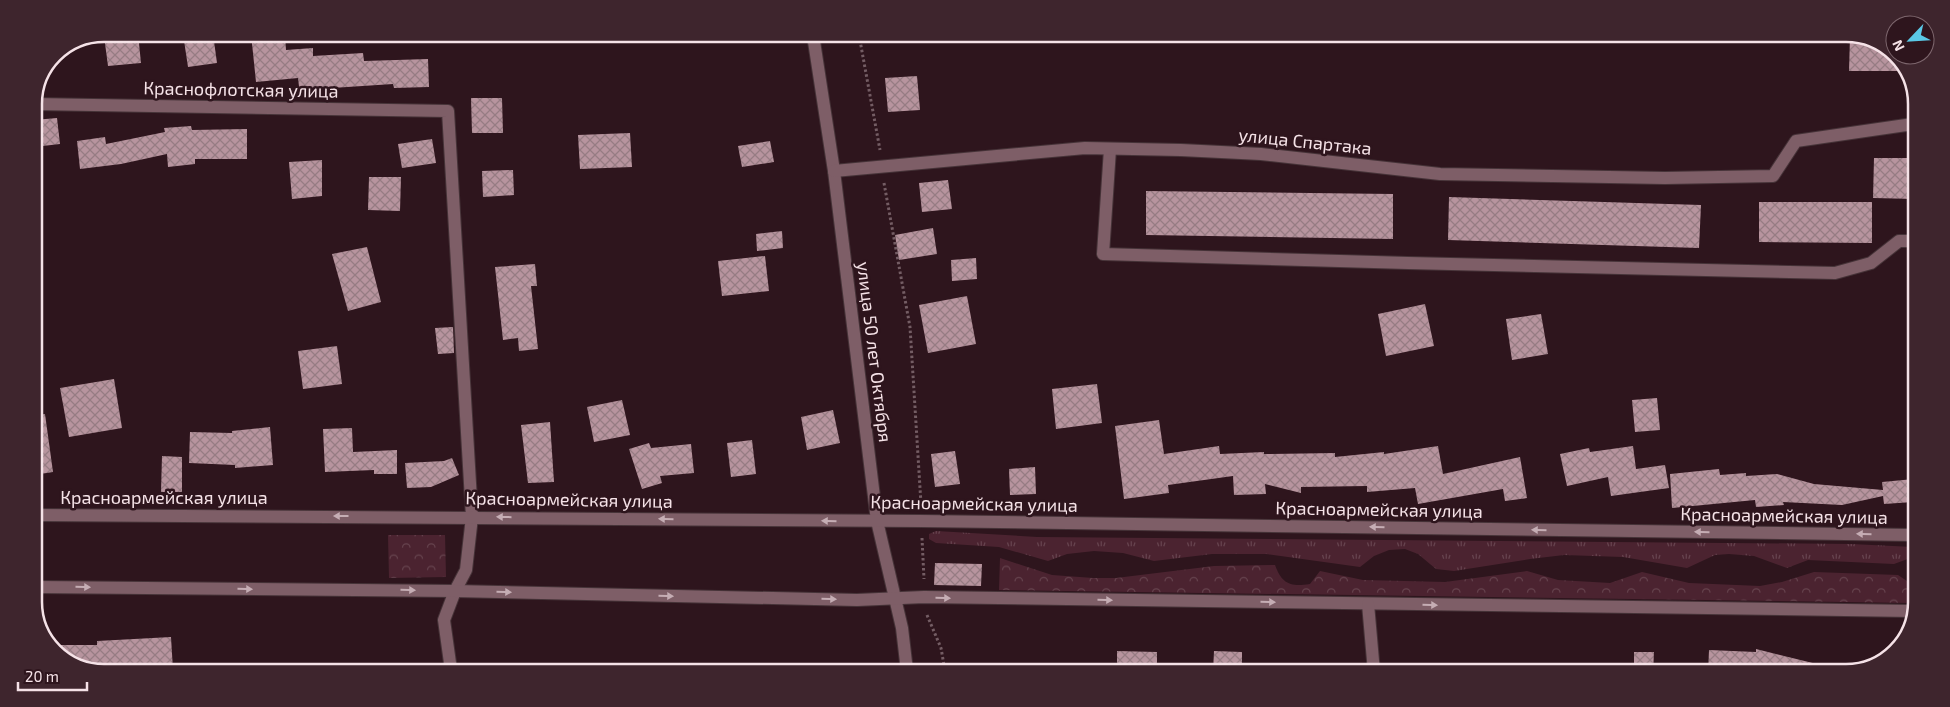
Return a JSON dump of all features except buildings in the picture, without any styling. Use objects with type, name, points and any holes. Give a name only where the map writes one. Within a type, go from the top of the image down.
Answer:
[{"type":"street","name":"улица 50 лет Октября","points":[[814,42],[834,171],[877,521],[902,628],[906,664]]},
{"type":"street","name":"Краснофлотская улица","points":[[42,104],[448,112],[472,517]]},
{"type":"street","name":"улица Спартака","points":[[834,171],[1085,148],[1110,148],[1261,154],[1440,174],[1665,178],[1773,176],[1796,141],[1907,125]]},
{"type":"street","points":[[1110,148],[1103,254],[1835,273],[1871,263],[1899,241],[1907,241]]},
{"type":"street","name":"Красноармейская улица","points":[[43,515],[921,521],[1908,535]]},
{"type":"street","points":[[450,664],[444,620],[455,590],[466,570],[472,517]]},
{"type":"street","points":[[43,586],[455,590],[857,600],[924,598],[1907,611]]},
{"type":"street","points":[[1368,604],[1373,664]]},
{"type":"path","points":[[860,42],[910,327],[924,598],[927,614],[941,648],[944,664]]},
{"type":"green space","points":[[936,531],[1037,537],[1851,544],[1908,547],[1908,559],[1894,564],[1808,560],[1787,568],[1754,556],[1729,554],[1715,555],[1687,568],[1623,557],[1564,555],[1454,571],[1436,569],[1418,554],[1405,549],[1389,550],[1374,556],[1360,567],[1266,554],[1212,554],[1154,561],[1123,553],[1094,551],[1067,554],[1048,561],[999,547],[936,543],[929,539],[929,534]]},
{"type":"green space","points":[[388,535],[445,535],[446,577],[389,578]]},
{"type":"green space","points":[[1000,558],[1052,575],[1093,578],[1116,578],[1214,566],[1275,565],[1284,580],[1297,585],[1310,584],[1320,571],[1363,580],[1445,582],[1527,571],[1558,580],[1610,583],[1642,572],[1689,583],[1760,586],[1782,582],[1814,572],[1898,575],[1908,582],[1908,602],[1908,603],[999,590]]}]
